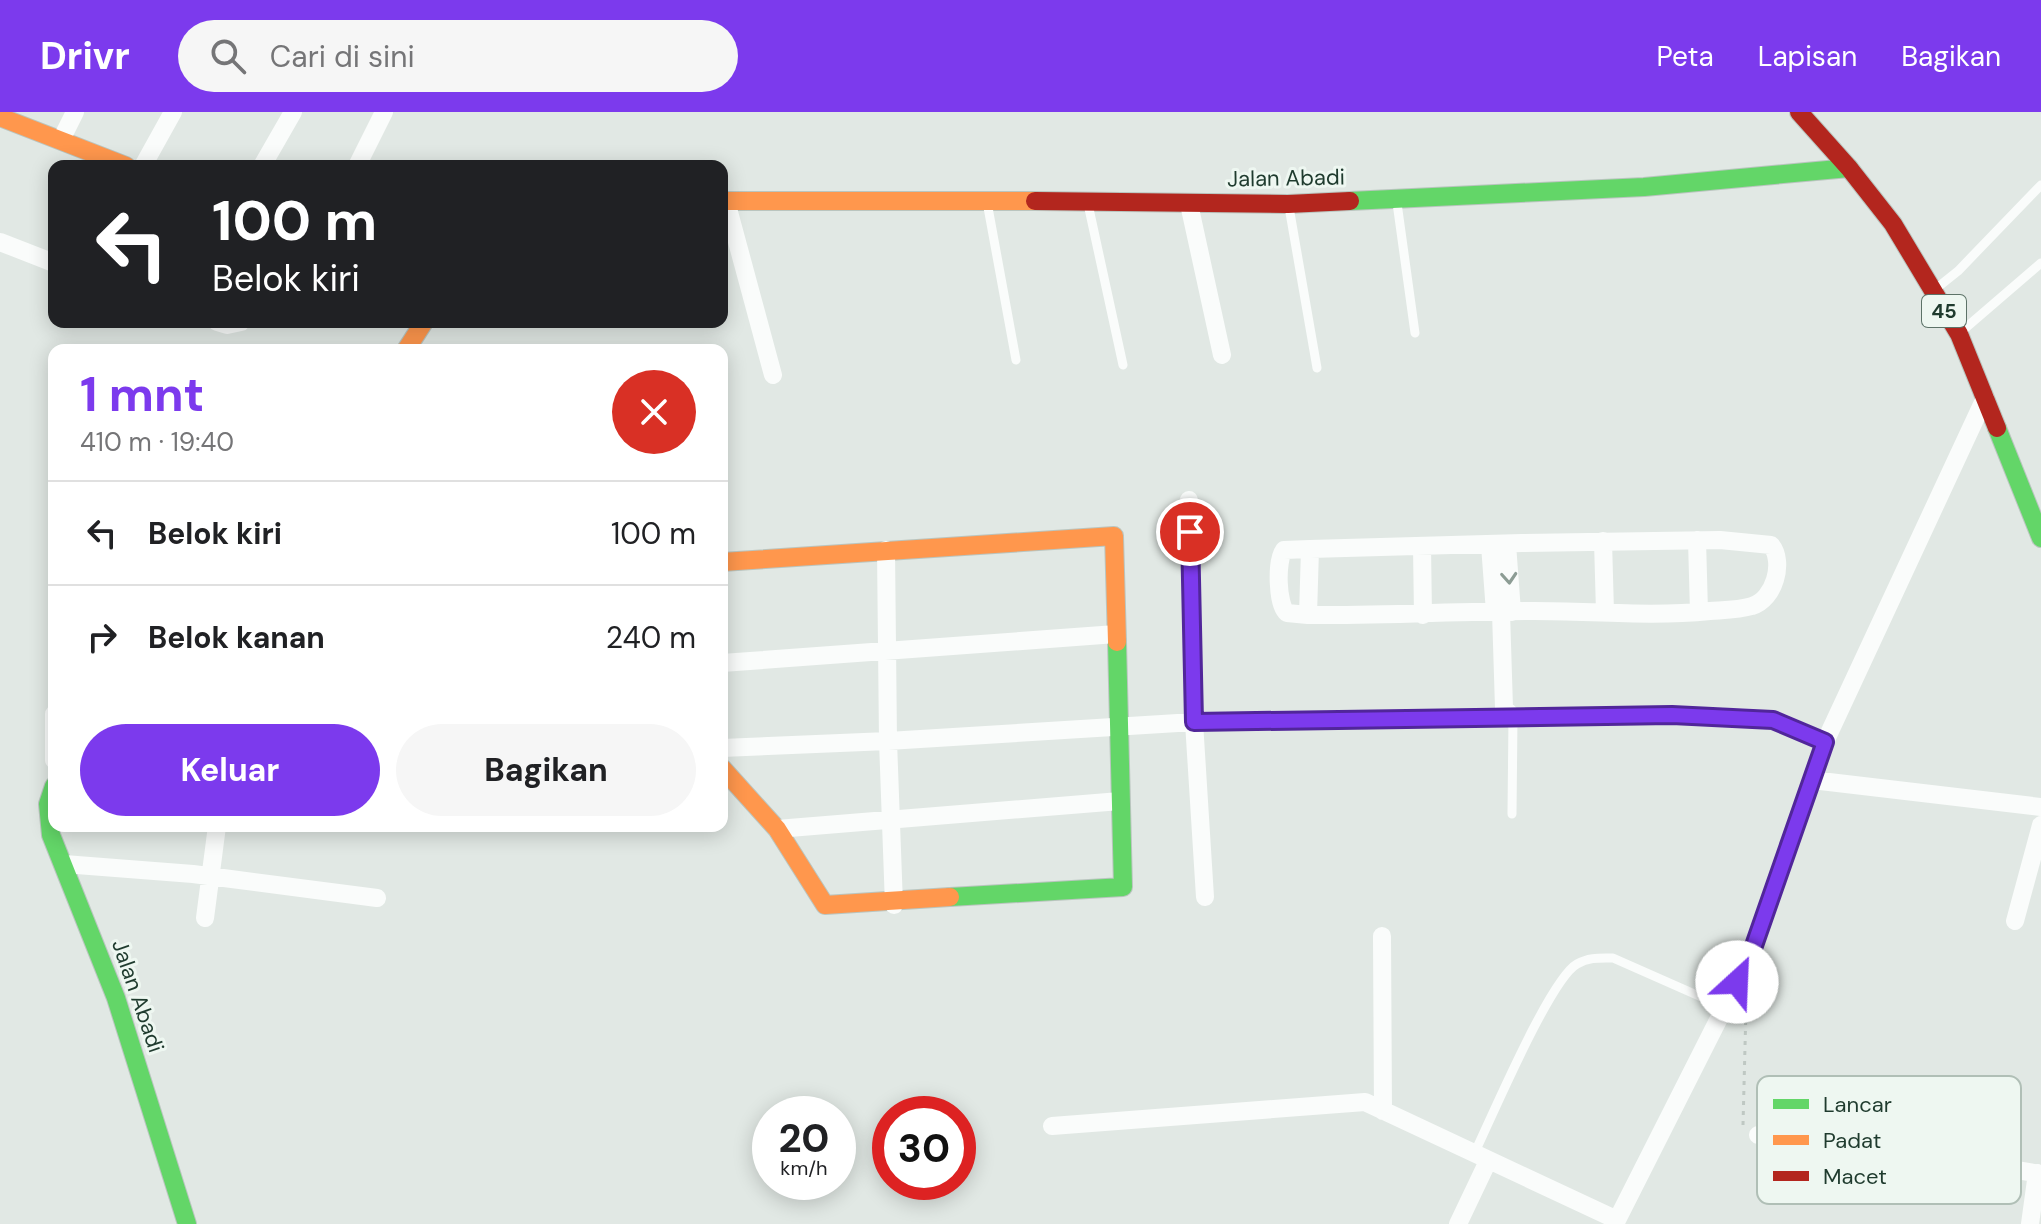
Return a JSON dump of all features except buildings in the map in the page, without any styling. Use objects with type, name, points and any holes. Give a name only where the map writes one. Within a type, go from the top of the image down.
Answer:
[{"type":"street","points":[[61,140],[75,112]]},
{"type":"street","points":[[146,160],[173,112]]},
{"type":"street","points":[[265,160],[293,112]]},
{"type":"street","points":[[360,160],[384,112]]},
{"type":"street","name":"45","points":[[1799,112],[1893,224],[1959,334],[2041,538]]},
{"type":"street","points":[[0,117],[111,160]]},
{"type":"street","name":"Jalan Abadi","points":[[728,201],[1288,204],[1644,187],[1849,168]]},
{"type":"street","points":[[1189,204],[1222,355]]},
{"type":"street","points":[[728,216],[773,375]]},
{"type":"street","points":[[0,242],[48,261]]},
{"type":"street","points":[[1052,1126],[1365,1102],[1616,1222],[1750,957],[1825,742],[1985,398]]},
{"type":"street","points":[[1189,500],[1194,722],[1205,897]]},
{"type":"street","points":[[728,562],[1114,536],[1123,887],[825,905],[777,829],[728,775]]},
{"type":"street","points":[[1697,540],[1699,612]]},
{"type":"street","points":[[1697,540],[1771,545],[1776,550],[1777,560],[1768,595],[1755,606],[1699,612],[1308,615],[1282,610],[1279,558],[1284,550],[1697,540]]},
{"type":"street","points":[[1603,541],[1605,612]]},
{"type":"street","points":[[1498,544],[1504,701],[1506,713],[1513,717]]},
{"type":"street","points":[[1422,547],[1423,615]]},
{"type":"street","points":[[1308,615],[1310,549]]},
{"type":"street","points":[[886,550],[894,903]]},
{"type":"street","points":[[728,663],[1116,634]]},
{"type":"street","points":[[728,748],[1194,722],[1672,715],[1755,718],[1783,723],[1825,742]]},
{"type":"street","points":[[1812,780],[2041,807]]},
{"type":"street","points":[[777,829],[1120,801]]},
{"type":"street","points":[[2015,921],[2041,825]]},
{"type":"street","name":"Jalan Abadi","points":[[50,832],[116,998],[187,1224]]},
{"type":"street","points":[[205,918],[216,832]]},
{"type":"street","points":[[64,864],[211,876],[377,898]]},
{"type":"street","points":[[1382,936],[1383,1111]]},
{"type":"street","points":[[1458,1224],[1481,1158]]},
{"type":"street","points":[[2030,1224],[2039,1173]]},
{"type":"lane","points":[[1932,291],[1958,271],[2041,185]]},
{"type":"lane","points":[[987,200],[1016,360]]},
{"type":"lane","points":[[1397,200],[1415,333]]},
{"type":"lane","points":[[1088,203],[1123,365]]},
{"type":"lane","points":[[1288,204],[1317,368]]},
{"type":"lane","points":[[1959,334],[2041,263]]},
{"type":"lane","points":[[1512,814],[1513,717]]},
{"type":"lane","points":[[1481,1158],[1554,989],[1575,965],[1593,957],[1613,958],[1724,1007]]},
{"type":"path","points":[[1746,998],[1742,1117],[1743,1128],[1757,1135]]},
{"type":"traffic: fast","points":[[1350,201],[1644,187],[1849,168]]},
{"type":"traffic: fast","points":[[1997,428],[2041,538]]},
{"type":"traffic: fast","points":[[950,897],[1123,887],[1117,642]]},
{"type":"traffic: fast","points":[[51,832],[116,998],[187,1224]]},
{"type":"traffic: slow","points":[[0,117],[111,160]]},
{"type":"traffic: slow","points":[[728,201],[1035,201]]},
{"type":"traffic: slow","points":[[410,344],[420,328]]},
{"type":"traffic: slow","points":[[728,562],[1114,536],[1117,642]]},
{"type":"traffic: slow","points":[[728,775],[777,829],[825,905],[950,897]]},
{"type":"traffic: jam","points":[[1799,112],[1893,224],[1959,334],[1997,428]]},
{"type":"traffic: jam","points":[[1035,201],[1288,204],[1350,201]]},
{"type":"route","points":[[1190,532],[1194,722],[1672,715],[1773,720],[1825,742],[1750,957],[1737,982]]}]
